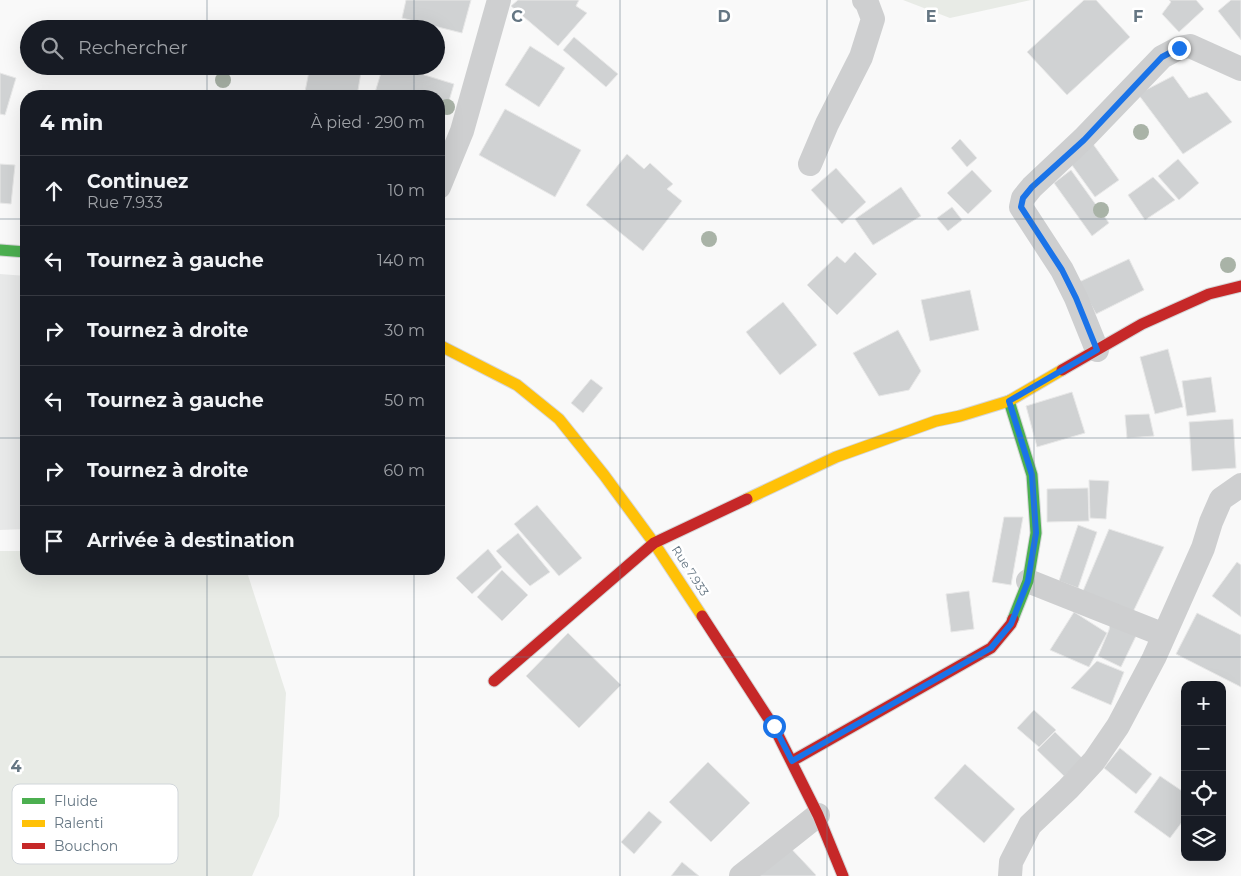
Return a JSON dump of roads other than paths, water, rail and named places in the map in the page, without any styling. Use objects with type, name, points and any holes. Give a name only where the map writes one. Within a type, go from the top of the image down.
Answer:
[{"type":"street","points":[[445,172],[462,131],[499,0]]},
{"type":"street","points":[[810,164],[827,124],[861,57],[873,19],[864,0]]},
{"type":"street","points":[[1097,350],[1076,298],[1062,270],[1021,207],[1023,198],[1032,187],[1084,140],[1162,57],[1179,48],[1190,46],[1241,69]]},
{"type":"street","points":[[0,250],[20,252]]},
{"type":"street","points":[[494,681],[654,543],[836,457],[936,421],[968,414],[1009,401],[1142,324],[1209,294],[1241,286]]},
{"type":"street","name":"Rue 7.933","points":[[445,348],[517,385],[559,419],[604,475],[654,543],[774,726],[818,815],[843,876]]},
{"type":"street","points":[[792,761],[991,648],[1011,624],[1028,581],[1036,533],[1032,475],[1009,401]]},
{"type":"street","points":[[1010,876],[1011,862],[1030,825],[1094,761],[1123,717],[1154,658],[1203,548],[1221,499],[1241,485]]},
{"type":"street","points":[[1028,581],[1164,635]]},
{"type":"street","points":[[741,876],[818,815]]}]
